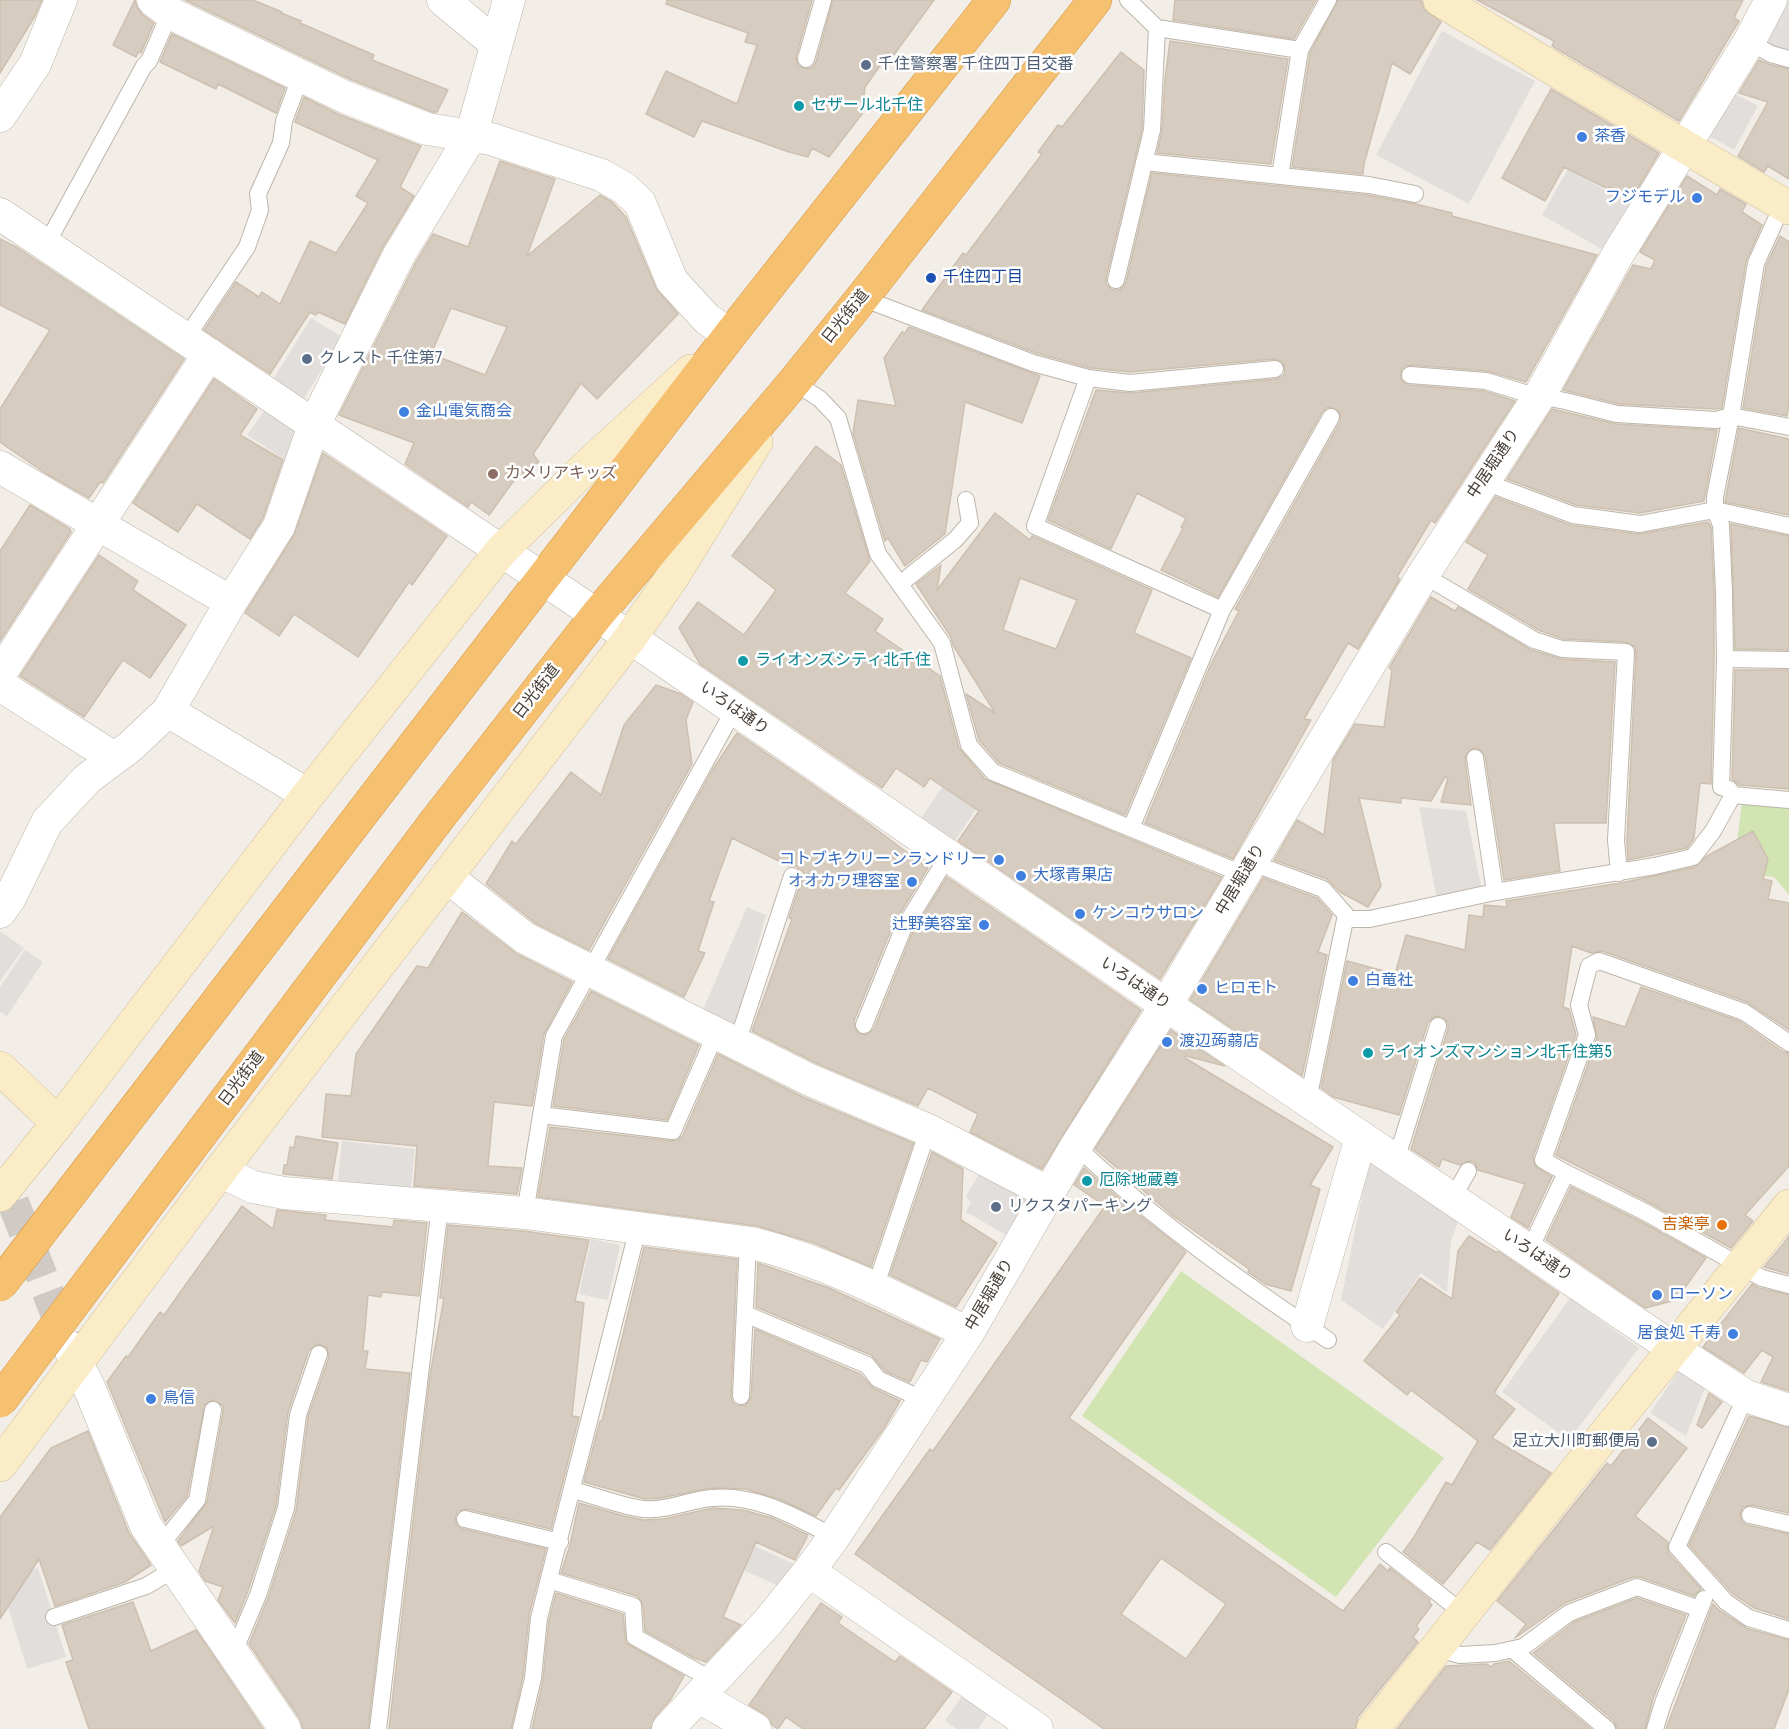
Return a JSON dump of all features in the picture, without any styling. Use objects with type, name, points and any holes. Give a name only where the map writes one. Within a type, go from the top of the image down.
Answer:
[{"type":"highway","points":[[0,1285],[730,335],[994,0]]},
{"type":"highway","name":"日光街道","points":[[0,1401],[436,821],[597,615],[794,382],[1095,0]]},
{"type":"street","points":[[0,116],[35,64],[61,0]]},
{"type":"street","points":[[443,0],[495,43]]},
{"type":"street","points":[[0,912],[10,898],[47,822],[87,779],[131,746],[168,711],[279,525],[314,425],[399,255],[471,136],[495,43],[509,0]]},
{"type":"street","points":[[1440,0],[1786,206]]},
{"type":"street","name":"中居堀通り","points":[[668,1729],[767,1623],[809,1571],[834,1537],[968,1333],[1076,1146],[1166,1005],[1423,575],[1540,395],[1618,254],[1749,42],[1772,0]]},
{"type":"street","points":[[7,1195],[58,1123],[308,795],[501,551],[586,467],[730,335],[707,319],[672,281],[640,203],[624,188],[601,175],[491,139],[427,129],[345,97],[161,6]]},
{"type":"street","name":"いろは通り","points":[[0,214],[597,615],[1166,1005],[1674,1349],[1746,1396],[1789,1410]]},
{"type":"street","points":[[0,674],[98,525],[197,346]]},
{"type":"street","points":[[0,1465],[73,1355],[220,1171],[630,638],[673,576],[794,382]]},
{"type":"street","points":[[0,467],[231,602]]},
{"type":"street","points":[[0,685],[114,758]]},
{"type":"street","points":[[168,711],[308,795]]},
{"type":"street","points":[[446,876],[525,938],[810,1080],[928,1130],[1049,1193]]},
{"type":"street","points":[[0,1068],[58,1123]]},
{"type":"street","points":[[1317,1333],[1361,1137]]},
{"type":"street","points":[[220,1171],[253,1187],[284,1193],[525,1213],[748,1243],[789,1252],[875,1288],[968,1333]]},
{"type":"street","points":[[1373,1729],[1435,1648],[1789,1206]]},
{"type":"street","points":[[73,1355],[89,1387],[146,1526],[285,1729]]},
{"type":"street","points":[[809,1571],[1037,1729]]},
{"type":"street","points":[[706,1689],[755,1729]]},
{"type":"lane","points":[[806,59],[823,0]]},
{"type":"lane","points":[[1128,0],[1157,28],[1300,50]]},
{"type":"lane","points":[[1280,176],[1300,50],[1328,0]]},
{"type":"lane","points":[[46,245],[144,66],[149,61],[161,6]]},
{"type":"lane","points":[[1116,280],[1152,130],[1157,28]]},
{"type":"lane","points":[[1749,42],[1771,54],[1789,59]]},
{"type":"lane","points":[[197,346],[247,246],[260,210],[258,194],[281,143],[284,121],[301,75]]},
{"type":"lane","points":[[1144,162],[1369,184],[1415,194]]},
{"type":"lane","points":[[1733,795],[1729,789],[1721,787],[1725,659],[1721,525],[1715,510],[1715,497],[1756,263],[1786,206]]},
{"type":"lane","points":[[862,298],[1033,363],[1088,378],[1130,383],[1275,369]]},
{"type":"lane","points":[[1410,375],[1486,381],[1528,394],[1617,414],[1716,420],[1731,416],[1789,427]]},
{"type":"lane","points":[[1088,378],[1035,526],[1222,610]]},
{"type":"lane","points":[[794,382],[819,399],[838,418],[879,554],[942,644],[969,745],[993,772],[1131,828],[1248,869],[1323,889],[1346,915],[1308,1100]]},
{"type":"lane","points":[[1131,828],[1222,610],[1331,417]]},
{"type":"lane","points":[[1482,482],[1573,515],[1640,524],[1715,510],[1789,526]]},
{"type":"lane","points":[[900,584],[955,540],[970,523],[966,500]]},
{"type":"lane","points":[[1423,575],[1534,640],[1562,649],[1626,652],[1616,840],[1619,873]]},
{"type":"lane","points":[[1725,659],[1789,660]]},
{"type":"lane","points":[[525,1213],[554,1036],[734,710]]},
{"type":"lane","points":[[1475,758],[1495,892]]},
{"type":"lane","points":[[1345,919],[1370,918],[1495,892],[1619,873],[1693,857],[1713,831],[1733,795]]},
{"type":"lane","points":[[1733,795],[1789,800]]},
{"type":"lane","points":[[864,1025],[903,929],[948,856]]},
{"type":"lane","points":[[541,1115],[673,1131],[726,1038],[792,876]]},
{"type":"lane","points":[[1789,1043],[1744,1012],[1599,960],[1589,966],[1579,1005],[1587,1035],[1543,1160],[1645,1212],[1740,1267],[1762,1278],[1789,1285]]},
{"type":"lane","points":[[1396,1160],[1438,1026]]},
{"type":"lane","points":[[875,1288],[928,1130]]},
{"type":"lane","points":[[1076,1146],[1135,1200],[1252,1288],[1317,1333]]},
{"type":"lane","points":[[1452,1199],[1468,1171]]},
{"type":"lane","points":[[1529,1251],[1566,1173]]},
{"type":"lane","points":[[378,1729],[440,1206]]},
{"type":"lane","points":[[520,1729],[533,1678],[539,1617],[560,1542],[638,1228]]},
{"type":"lane","points":[[741,1396],[748,1243]]},
{"type":"lane","points":[[745,1314],[867,1365],[878,1379],[924,1400]]},
{"type":"lane","points":[[233,1654],[258,1595],[286,1508],[298,1415],[320,1354]]},
{"type":"lane","points":[[1746,1396],[1677,1547],[1726,1602],[1749,1618],[1789,1630]]},
{"type":"lane","points":[[54,1617],[146,1586],[168,1558],[197,1500],[213,1410]]},
{"type":"lane","points":[[572,1490],[643,1509],[662,1509],[713,1498],[742,1499],[785,1512],[834,1537]]},
{"type":"lane","points":[[1750,1515],[1789,1524]]},
{"type":"lane","points":[[465,1519],[560,1542]]},
{"type":"lane","points":[[1386,1552],[1463,1613]]},
{"type":"lane","points":[[549,1580],[633,1606],[635,1637],[706,1689]]},
{"type":"lane","points":[[1655,1729],[1663,1703],[1710,1585]]},
{"type":"lane","points":[[1435,1648],[1460,1655],[1495,1653],[1523,1647],[1569,1613],[1637,1587],[1700,1609]]},
{"type":"lane","points":[[1513,1650],[1607,1729]]},
{"type":"green space","points":[[1742,803],[1789,809],[1789,895],[1774,877],[1733,872]]},
{"type":"green space","points":[[1181,1271],[1444,1458],[1336,1597],[1082,1416]]},
{"type":"shaded area","points":[[1788,0],[1789,54],[1773,49],[1768,40]]},
{"type":"shaded area","points":[[1442,31],[1535,81],[1469,204],[1376,155]]},
{"type":"shaded area","points":[[1733,93],[1758,106],[1734,150],[1709,136]]},
{"type":"shaded area","points":[[1568,169],[1631,205],[1605,251],[1542,215]]},
{"type":"shaded area","name":"クレスト 千住第7","points":[[311,318],[342,337],[303,400],[272,381]]},
{"type":"shaded area","points":[[264,411],[295,431],[285,460],[247,435]]},
{"type":"shaded area","points":[[943,786],[976,809],[955,841],[921,818]]},
{"type":"shaded area","points":[[1419,807],[1466,811],[1482,891],[1437,900]]},
{"type":"shaded area","points":[[747,907],[766,915],[733,1034],[699,1019]]},
{"type":"shaded area","points":[[0,931],[24,948],[0,981]]},
{"type":"shaded area","points":[[25,950],[43,962],[7,1016],[0,1012],[0,987]]},
{"type":"shaded area","points":[[342,1141],[415,1149],[410,1198],[337,1191]]},
{"type":"shaded area","points":[[1369,1161],[1458,1222],[1451,1241],[1447,1292],[1421,1273],[1383,1329],[1341,1300]]},
{"type":"shaded area","name":"リクスタパーキング","points":[[981,1171],[1028,1199],[1006,1235],[966,1212],[971,1203],[966,1196]]},
{"type":"shaded area","points":[[591,1239],[620,1245],[608,1300],[579,1294]]},
{"type":"shaded area","points":[[1570,1298],[1639,1348],[1569,1440],[1502,1392]]},
{"type":"shaded area","points":[[1679,1370],[1705,1388],[1686,1436],[1650,1413]]},
{"type":"shaded area","points":[[748,1543],[794,1564],[783,1588],[737,1567]]},
{"type":"shaded area","points":[[38,1568],[66,1657],[27,1669],[0,1580]]},
{"type":"shaded area","points":[[966,1690],[992,1709],[978,1729],[957,1729],[945,1721]]},
{"type":"building","points":[[0,0],[42,0],[35,16],[0,73]]},
{"type":"building","points":[[135,0],[142,14],[154,23],[141,53],[138,52],[136,57],[113,45]]},
{"type":"building","points":[[185,0],[253,0],[374,55],[372,60],[448,90],[437,112],[432,112],[352,80]]},
{"type":"building","points":[[667,0],[812,0],[796,57],[798,66],[808,69],[816,62],[833,0],[934,0],[893,56],[889,53],[865,87],[862,114],[829,157],[812,148],[808,157],[702,121],[694,137],[646,114],[666,71],[737,104],[757,45],[745,42],[748,33],[666,4]]},
{"type":"building","points":[[1175,0],[1316,0],[1294,39],[1173,20]]},
{"type":"building","points":[[1338,0],[1421,0],[1424,9],[1441,22],[1410,74],[1392,63],[1363,174],[1292,167],[1310,53]]},
{"type":"building","points":[[1477,0],[1743,0],[1734,18],[1739,21],[1679,121],[1552,46],[1554,41]]},
{"type":"building","points":[[172,34],[285,88],[276,113],[218,84],[216,89],[160,62]]},
{"type":"building","points":[[1170,41],[1288,59],[1271,164],[1157,153],[1162,131]]},
{"type":"building","points":[[1121,52],[1144,70],[1142,129],[1106,278],[1106,284],[1113,290],[1120,290],[1126,282],[1152,173],[1367,195],[1416,204],[1597,255],[1526,382],[1487,371],[1411,365],[1401,370],[1401,380],[1409,385],[1484,391],[1515,401],[1435,523],[1431,520],[1397,577],[1400,579],[1358,649],[1348,643],[1304,719],[1311,720],[1233,859],[1145,823],[1211,664],[1239,611],[1235,609],[1340,422],[1340,412],[1331,407],[1322,412],[1218,597],[1161,570],[1186,518],[1137,493],[1111,549],[1048,520],[1096,390],[1131,393],[1276,379],[1285,373],[1283,362],[1274,359],[1130,372],[1090,368],[1036,353],[922,310],[963,253],[966,255],[1042,154],[1038,152],[1058,125],[1062,127]]},
{"type":"building","points":[[1759,60],[1789,69],[1789,179],[1768,166],[1764,172],[1738,156],[1768,102],[1739,93]]},
{"type":"building","points":[[1551,89],[1659,153],[1631,200],[1609,187],[1608,189],[1564,167],[1545,201],[1502,178]]},
{"type":"building","points":[[304,97],[338,114],[421,146],[400,187],[414,196],[383,247],[345,324],[318,312],[316,315],[310,312],[270,374],[204,330],[236,282],[259,297],[262,292],[280,304],[310,241],[336,253],[368,203],[356,196],[378,160],[295,122]]},
{"type":"building","points":[[500,161],[555,179],[527,256],[600,195],[612,202],[626,217],[656,288],[678,314],[597,399],[581,383],[533,454],[539,462],[515,479],[489,515],[471,502],[468,507],[405,464],[414,443],[339,415],[415,264],[433,234],[468,247]],"holes":[[[451,308],[507,327],[485,375],[431,354]]]},
{"type":"building","points":[[1687,176],[1717,195],[1720,189],[1746,204],[1742,212],[1762,225],[1746,261],[1722,408],[1619,404],[1563,390],[1633,265],[1651,269],[1655,260],[1640,252]]},
{"type":"building","points":[[1780,236],[1789,242],[1789,402],[1787,416],[1743,408],[1766,266]]},
{"type":"building","points":[[0,239],[18,248],[184,359],[103,483],[100,482],[89,498],[45,473],[0,442],[0,409],[50,330],[0,305]]},
{"type":"building","points":[[909,327],[1040,376],[1022,423],[965,402],[945,534],[905,566],[888,538],[885,541],[853,433],[858,400],[896,406],[884,358],[902,332],[905,333]]},
{"type":"building","points":[[214,379],[257,409],[240,435],[283,460],[263,518],[250,539],[197,504],[178,532],[133,503]]},
{"type":"building","points":[[1552,409],[1616,424],[1717,430],[1704,501],[1640,513],[1576,505],[1507,479]]},
{"type":"building","points":[[1739,428],[1789,439],[1789,515],[1725,502]]},
{"type":"building","points":[[816,446],[841,465],[870,561],[845,593],[883,619],[875,631],[940,676],[959,748],[985,779],[1222,877],[1160,979],[958,841],[979,811],[930,778],[924,787],[896,768],[882,788],[700,664],[679,628],[698,602],[744,635],[776,590],[732,556]]},
{"type":"building","points":[[323,453],[447,536],[412,585],[409,582],[358,657],[294,614],[279,636],[245,613],[294,535]]},
{"type":"building","points":[[1495,497],[1570,525],[1639,534],[1708,522],[1711,527],[1714,659],[1711,784],[1700,783],[1694,838],[1687,848],[1628,860],[1635,647],[1626,642],[1564,639],[1538,630],[1468,589],[1488,555],[1466,542]]},
{"type":"building","points":[[30,505],[70,529],[71,532],[0,641],[0,551]]},
{"type":"building","points":[[995,513],[1030,540],[1032,536],[1152,590],[1134,633],[1191,658],[1125,815],[999,763],[979,740],[966,694],[995,713],[953,645],[951,637],[916,584],[941,565],[937,590]],"holes":[[[1020,578],[1077,600],[1056,649],[1003,630]]]},
{"type":"building","points":[[1731,524],[1789,536],[1789,650],[1735,649]]},
{"type":"building","points":[[99,555],[138,581],[133,590],[186,625],[150,678],[123,660],[84,717],[20,676]]},
{"type":"building","points":[[1431,597],[1455,611],[1458,607],[1531,650],[1561,659],[1615,662],[1606,823],[1554,823],[1560,871],[1504,880],[1485,756],[1479,749],[1473,748],[1466,754],[1465,759],[1471,805],[1441,802],[1448,778],[1445,777],[1431,801],[1401,798],[1401,803],[1359,798],[1381,886],[1368,907],[1340,892],[1327,879],[1274,860],[1297,820],[1324,835],[1333,760],[1355,724],[1384,727],[1392,670],[1389,668]]},
{"type":"building","points":[[1735,670],[1789,670],[1789,789],[1739,785],[1732,779]]},
{"type":"building","points":[[656,685],[681,694],[693,702],[686,720],[692,764],[589,950],[535,923],[486,884],[512,841],[516,844],[571,772],[601,795],[624,725]]},
{"type":"building","points":[[737,733],[861,818],[928,868],[893,925],[854,1021],[854,1027],[860,1034],[866,1035],[874,1029],[912,934],[947,877],[1141,1010],[1042,1169],[970,1132],[978,1114],[928,1088],[918,1106],[818,1064],[752,1031],[792,919],[789,918],[804,873],[796,866],[789,866],[732,838],[709,901],[714,902],[698,951],[705,953],[684,997],[608,959],[713,769]]},
{"type":"building","points":[[1753,831],[1768,859],[1763,879],[1772,881],[1768,899],[1789,903],[1789,1030],[1747,1002],[1602,951],[1591,953],[1572,946],[1563,1007],[1569,1009],[1576,1035],[1533,1157],[1535,1166],[1552,1177],[1528,1228],[1511,1217],[1525,1184],[1478,1170],[1474,1162],[1469,1161],[1460,1165],[1442,1159],[1439,1167],[1411,1149],[1448,1029],[1445,1019],[1436,1016],[1428,1022],[1399,1115],[1333,1097],[1321,1088],[1347,961],[1395,974],[1406,935],[1465,950],[1469,915],[1483,917],[1484,905],[1507,907],[1506,901],[1621,883],[1695,867],[1707,856]]},
{"type":"building","points":[[1263,878],[1317,898],[1332,915],[1318,952],[1327,955],[1302,1076],[1190,1000]]},
{"type":"building","points":[[462,912],[517,954],[572,982],[544,1034],[532,1106],[494,1102],[488,1166],[522,1168],[517,1194],[414,1186],[417,1146],[322,1137],[326,1094],[351,1096],[356,1054],[417,966],[428,968]]},
{"type":"building","points":[[1641,987],[1739,1021],[1783,1052],[1789,1053],[1789,1166],[1745,1215],[1753,1221],[1731,1248],[1556,1155],[1597,1038],[1593,1017],[1625,1027]]},
{"type":"building","points":[[591,991],[699,1045],[667,1120],[553,1106],[564,1039]]},
{"type":"building","points":[[1171,1030],[1225,1066],[1186,1056],[1185,1058],[1333,1147],[1310,1185],[1320,1189],[1291,1291],[1265,1284],[1248,1272],[1249,1269],[1173,1216],[1095,1149]]},
{"type":"building","points":[[718,1054],[803,1097],[913,1143],[871,1267],[814,1243],[757,1226],[538,1197],[550,1127],[678,1140],[683,1135]]},
{"type":"building","points":[[296,1136],[338,1143],[332,1179],[283,1174],[290,1147],[294,1148]]},
{"type":"building","points":[[932,1152],[963,1169],[961,1220],[997,1243],[956,1307],[890,1275]]},
{"type":"building","points":[[1084,1168],[1186,1252],[1069,1418],[1343,1611],[1380,1564],[1388,1571],[1390,1568],[1430,1600],[1432,1605],[1416,1626],[1419,1629],[1413,1637],[1418,1642],[1358,1717],[1355,1729],[1104,1729],[855,1554],[930,1449],[933,1451],[1105,1206],[1074,1185]],"holes":[[[1161,1558],[1226,1604],[1186,1659],[1121,1614]]]},
{"type":"building","points":[[1571,1187],[1640,1221],[1706,1258],[1676,1300],[1645,1308],[1546,1240]]},
{"type":"building","points":[[242,1206],[273,1229],[277,1210],[326,1215],[325,1220],[393,1227],[394,1220],[427,1223],[419,1296],[382,1292],[381,1297],[368,1295],[363,1351],[368,1351],[365,1369],[410,1373],[368,1729],[303,1729],[300,1719],[249,1644],[268,1598],[296,1511],[308,1417],[329,1357],[327,1348],[318,1344],[309,1350],[288,1412],[276,1506],[235,1623],[218,1600],[223,1587],[205,1581],[199,1571],[214,1526],[181,1546],[178,1541],[207,1502],[223,1406],[214,1400],[205,1404],[187,1496],[165,1522],[107,1382],[160,1312],[164,1315]]},
{"type":"building","points":[[448,1225],[523,1231],[589,1240],[575,1301],[584,1303],[572,1416],[579,1417],[551,1529],[467,1509],[458,1511],[455,1517],[457,1526],[463,1529],[546,1549],[529,1615],[523,1676],[511,1729],[389,1729],[430,1375],[444,1298],[440,1298]]},
{"type":"building","points":[[1469,1236],[1497,1253],[1498,1251],[1559,1293],[1494,1393],[1515,1409],[1492,1438],[1551,1473],[1490,1550],[1477,1542],[1443,1584],[1403,1552],[1446,1482],[1452,1485],[1478,1441],[1411,1390],[1407,1395],[1364,1361],[1400,1315],[1396,1312],[1420,1278],[1452,1299],[1458,1251]]},
{"type":"building","points":[[1789,1236],[1789,1274],[1764,1267],[1784,1243]]},
{"type":"building","points":[[644,1247],[737,1259],[731,1396],[736,1405],[745,1406],[751,1397],[755,1329],[860,1374],[873,1388],[900,1401],[885,1427],[839,1490],[836,1488],[816,1516],[779,1499],[746,1489],[711,1488],[645,1499],[584,1482],[600,1421],[602,1421]]},
{"type":"building","points":[[758,1263],[829,1288],[940,1339],[927,1362],[921,1360],[910,1382],[885,1371],[871,1355],[756,1307]]},
{"type":"building","points":[[1752,1284],[1759,1288],[1789,1295],[1789,1391],[1761,1382],[1773,1357],[1762,1350],[1744,1373],[1703,1347]]},
{"type":"building","points":[[1709,1393],[1722,1402],[1702,1428],[1697,1425]]},
{"type":"building","points":[[1749,1416],[1789,1427],[1789,1513],[1752,1505],[1743,1507],[1740,1513],[1742,1522],[1747,1525],[1789,1534],[1789,1619],[1754,1608],[1733,1594],[1689,1545]]},
{"type":"building","points":[[1648,1418],[1687,1448],[1635,1516],[1668,1542],[1669,1554],[1701,1589],[1694,1596],[1640,1577],[1633,1577],[1565,1603],[1515,1638],[1526,1624],[1497,1601],[1602,1469],[1607,1463],[1611,1466]]},
{"type":"building","points":[[88,1431],[129,1533],[151,1565],[125,1582],[55,1606],[39,1559],[0,1619],[0,1517],[51,1448]]},
{"type":"building","points":[[579,1503],[644,1520],[663,1519],[713,1508],[743,1510],[772,1518],[808,1535],[795,1560],[756,1542],[723,1617],[741,1625],[706,1662],[694,1658],[645,1631],[643,1605],[637,1596],[561,1573]]},
{"type":"building","points":[[556,1593],[623,1614],[626,1643],[684,1676],[671,1699],[655,1717],[651,1729],[532,1729],[543,1680],[549,1620]]},
{"type":"building","points":[[1637,1598],[1686,1615],[1653,1699],[1645,1729],[1617,1729],[1614,1721],[1533,1653],[1574,1622]]},
{"type":"building","points":[[133,1602],[151,1651],[196,1630],[263,1729],[89,1729],[66,1662],[73,1660],[62,1625]]},
{"type":"building","points":[[821,1603],[842,1617],[838,1623],[895,1662],[900,1656],[952,1692],[924,1729],[803,1729],[786,1717],[778,1729],[764,1714],[749,1705]]},
{"type":"building","points":[[1713,1604],[1746,1628],[1789,1640],[1789,1689],[1774,1729],[1666,1729]]},
{"type":"building","points":[[1509,1661],[1591,1729],[1397,1729],[1446,1666],[1487,1664],[1491,1667],[1494,1664]]},
{"type":"tunnel","points":[[13,1202],[68,1344]]},
{"type":"place","name":"千住警察署 千住四丁目交番","points":[[866,65]]},
{"type":"place","name":"セザール北千住","points":[[799,106]]},
{"type":"place","name":"茶香","points":[[1582,137]]},
{"type":"place","name":"フジモデル","points":[[1697,198]]},
{"type":"place","name":"千住四丁目","points":[[931,278]]},
{"type":"place","name":"クレスト 千住第7","points":[[307,359]]},
{"type":"place","name":"金山電気商会","points":[[404,412]]},
{"type":"place","name":"カメリアキッズ","points":[[493,474]]},
{"type":"place","name":"ライオンズシティ北千住","points":[[743,661]]},
{"type":"place","name":"コトブキクリーンランドリー","points":[[999,860]]},
{"type":"place","name":"大塚青果店","points":[[1021,876]]},
{"type":"place","name":"オオカワ理容室","points":[[912,882]]},
{"type":"place","name":"ケンコウサロン","points":[[1080,914]]},
{"type":"place","name":"辻野美容室","points":[[984,925]]},
{"type":"place","name":"白竜社","points":[[1353,981]]},
{"type":"place","name":"ヒロモト","points":[[1202,989]]},
{"type":"place","name":"渡辺蒟蒻店","points":[[1167,1042]]},
{"type":"place","name":"ライオンズマンション北千住第5","points":[[1368,1053]]},
{"type":"place","name":"厄除地蔵尊","points":[[1087,1181]]},
{"type":"place","name":"リクスタパーキング","points":[[996,1207]]},
{"type":"place","name":"吉楽亭","points":[[1722,1225]]},
{"type":"place","name":"ローソン","points":[[1657,1295]]},
{"type":"place","name":"居食処 千寿","points":[[1733,1334]]},
{"type":"place","name":"鳥信","points":[[151,1399]]},
{"type":"place","name":"足立大川町郵便局","points":[[1652,1442]]}]
